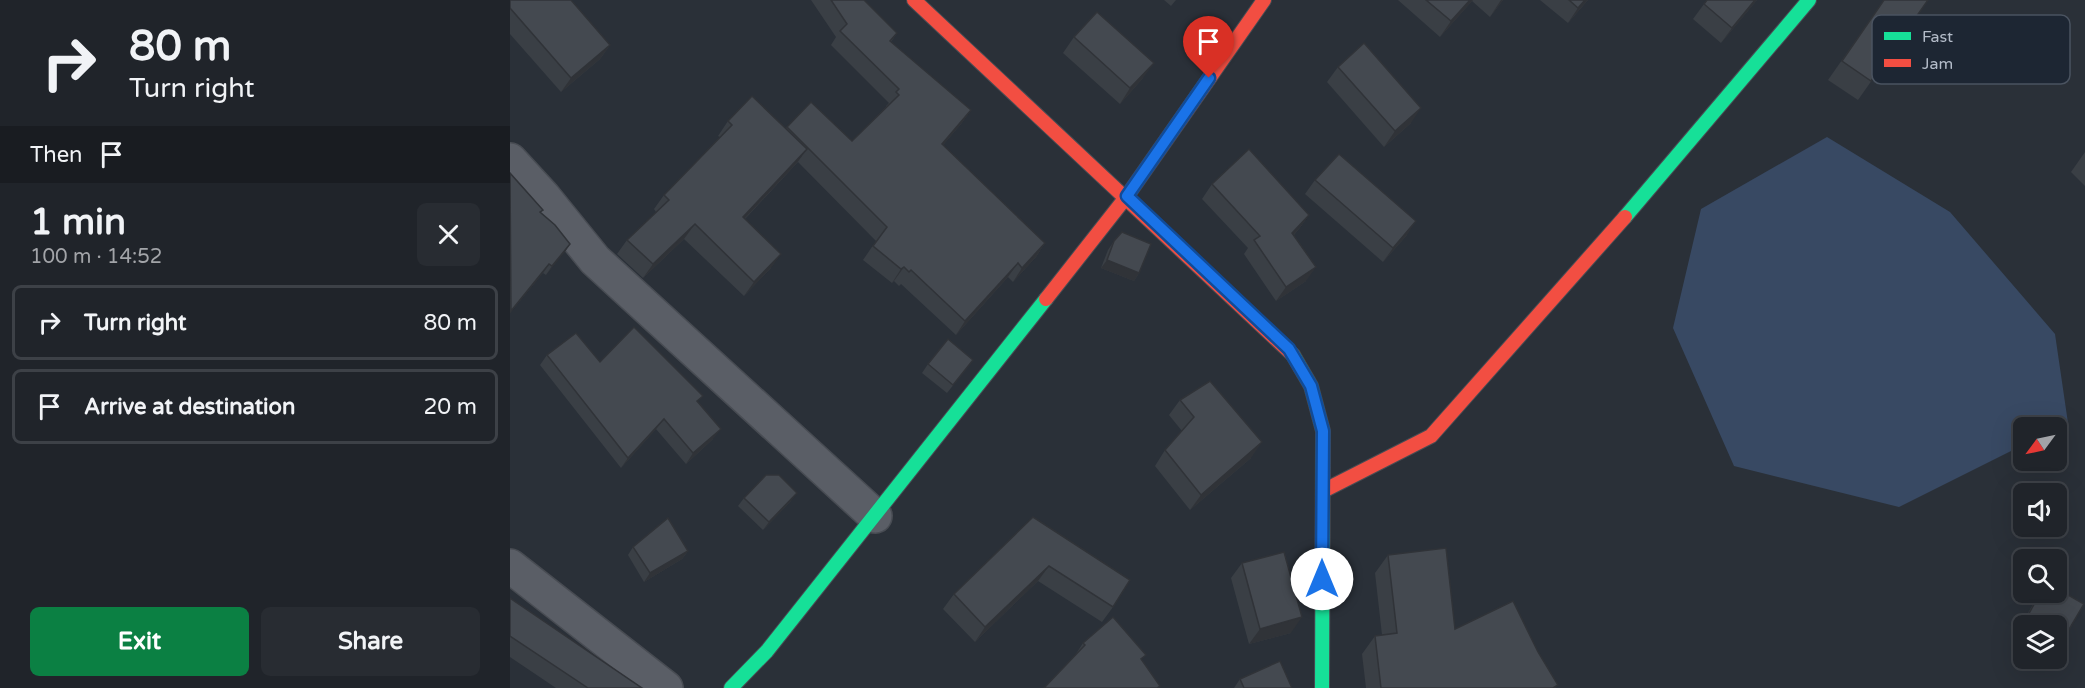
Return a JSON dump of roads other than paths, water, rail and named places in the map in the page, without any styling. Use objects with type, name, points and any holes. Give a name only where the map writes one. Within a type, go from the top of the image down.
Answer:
[{"type":"street","points":[[914,0],[1289,349],[1311,386],[1323,431],[1322,688]]},
{"type":"street","points":[[731,688],[767,651],[1127,196],[1264,0]]},
{"type":"street","points":[[1323,491],[1431,436],[1608,237],[1809,0]]},
{"type":"street","points":[[510,160],[544,196],[595,260],[875,516]]},
{"type":"street","points":[[510,566],[666,688]]},
{"type":"water","points":[[1827,137],[1950,212],[2055,334],[2068,423],[2067,417],[2013,417],[2013,450],[1899,507],[1734,466],[1673,328],[1701,209]]}]
